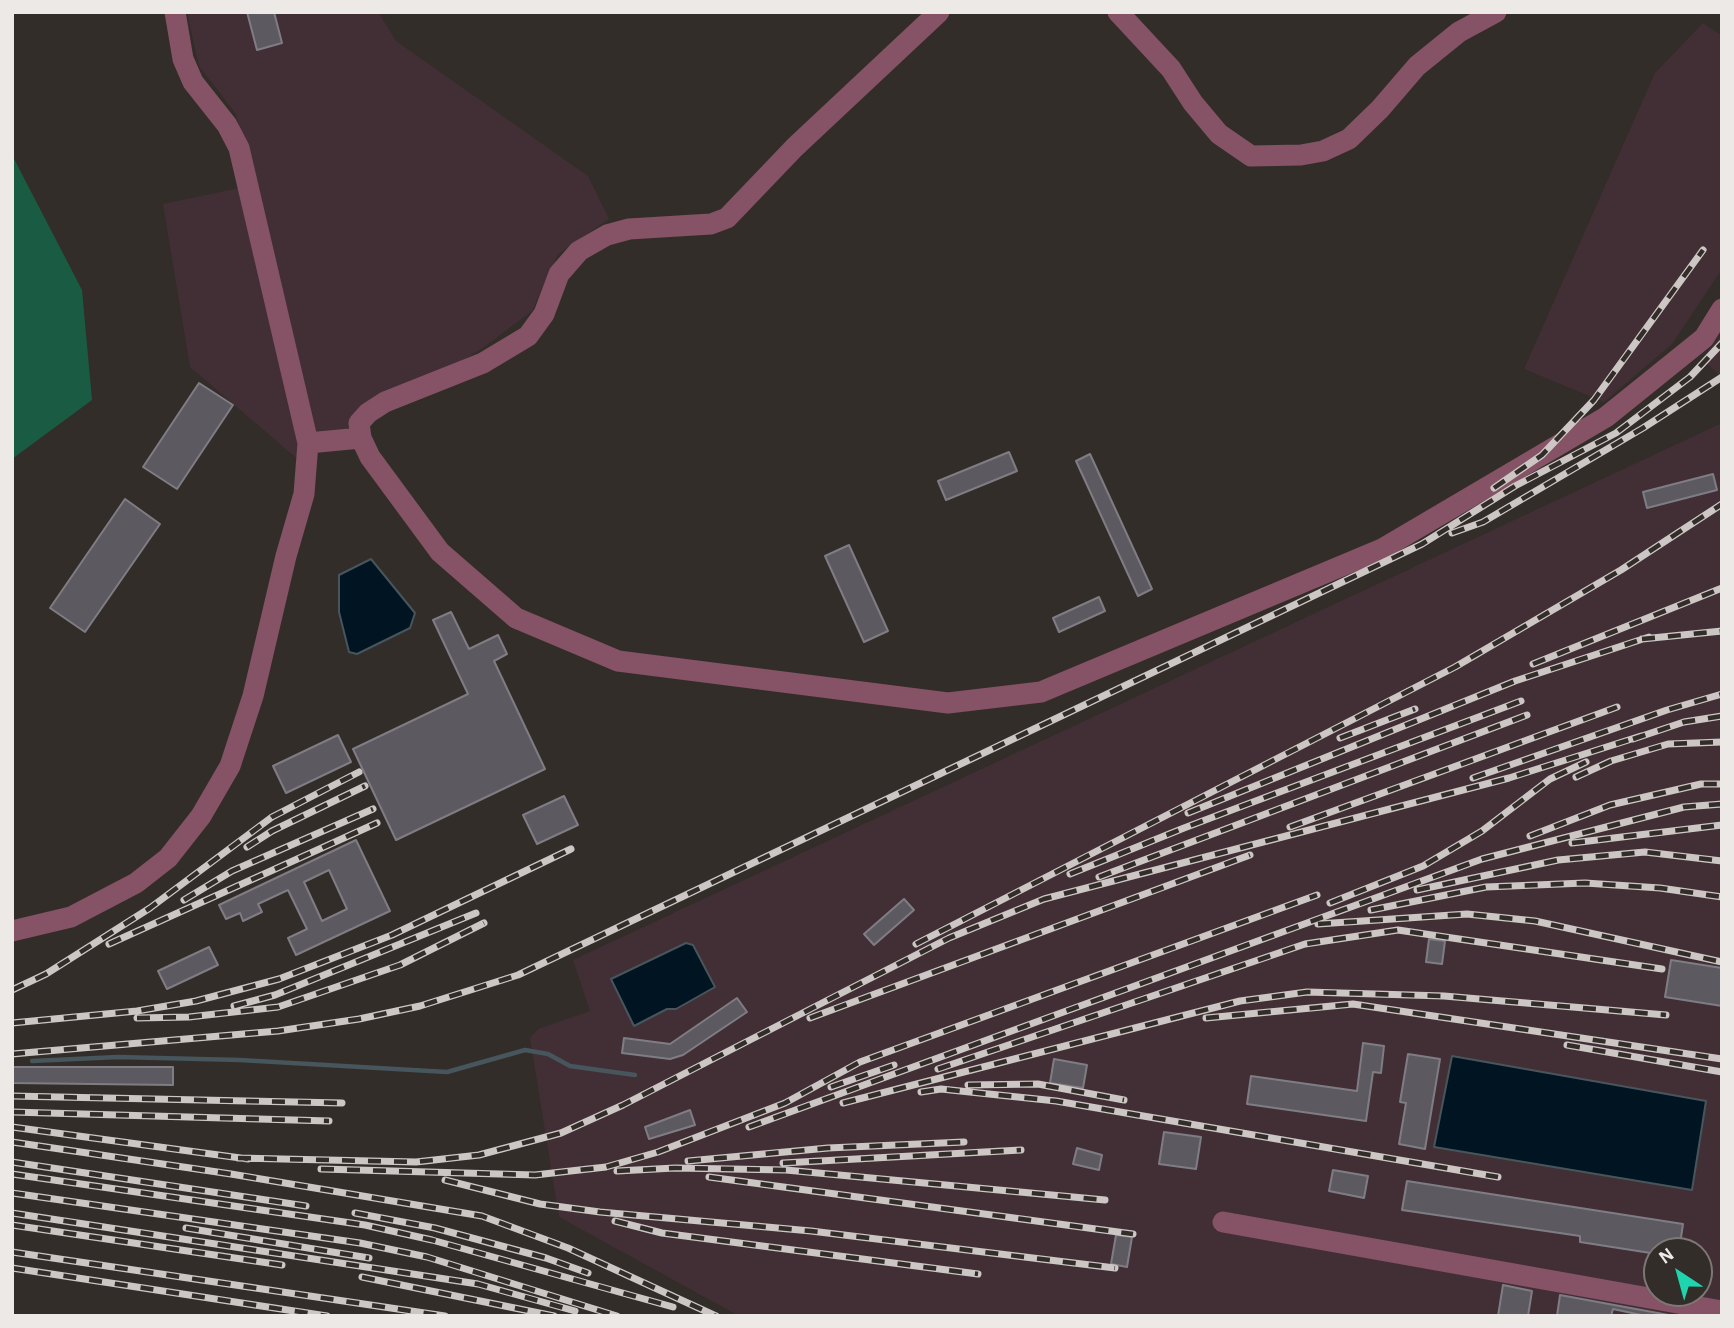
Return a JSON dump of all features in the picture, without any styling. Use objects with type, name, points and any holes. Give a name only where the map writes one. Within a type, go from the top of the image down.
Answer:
[{"type":"street","points":[[12,931],[71,917],[136,883],[168,858],[201,816],[230,766],[253,696],[286,556],[304,494],[308,443],[239,148],[227,125],[193,82],[183,59],[175,12]]},
{"type":"street","points":[[939,12],[795,147],[727,218],[711,224],[629,229],[607,235],[579,251],[559,274],[544,314],[528,336],[483,363],[385,402],[368,413],[359,423],[361,438],[378,468],[440,552],[516,618],[618,661],[948,703],[1041,692],[1382,549],[1606,417],[1704,338],[1722,309]]},
{"type":"street","points":[[1118,12],[1171,69],[1193,103],[1219,134],[1251,156],[1301,155],[1323,151],[1349,139],[1380,109],[1417,66],[1459,32],[1496,12]]},
{"type":"street","points":[[308,443],[361,438]]},
{"type":"street","points":[[1223,1222],[1717,1313]]},
{"type":"shaded area","points":[[187,12],[378,12],[396,41],[588,176],[609,219],[558,254],[532,311],[484,347],[301,462],[190,367],[163,204],[254,185],[236,114],[199,66]]},
{"type":"shaded area","points":[[1703,23],[1722,36],[1722,269],[1672,344],[1604,402],[1524,369],[1655,73]]},
{"type":"shaded area","points":[[1722,334],[1722,378],[1702,358]]},
{"type":"shaded area","points":[[1722,423],[1722,1316],[739,1316],[559,1217],[530,1038],[538,1029],[590,1011],[573,960]]},
{"type":"green space","points":[[12,155],[82,290],[92,400],[12,459]]},
{"type":"water","points":[[371,559],[415,613],[410,628],[357,654],[349,652],[339,612],[339,575]]},
{"type":"water","points":[[686,943],[693,945],[715,987],[676,1009],[667,1009],[634,1026],[611,979]]},
{"type":"water","points":[[1452,1056],[1706,1101],[1692,1190],[1434,1147]]},
{"type":"building","points":[[247,12],[274,12],[282,43],[257,50]]},
{"type":"building","points":[[199,383],[233,405],[177,489],[143,467]]},
{"type":"building","points":[[1009,452],[1017,471],[946,500],[938,481]]},
{"type":"building","points":[[1090,454],[1152,589],[1138,596],[1076,461]]},
{"type":"building","points":[[1713,474],[1717,490],[1647,508],[1643,492]]},
{"type":"building","points":[[125,499],[160,524],[85,632],[50,608]]},
{"type":"building","points":[[849,545],[888,631],[864,642],[825,556]]},
{"type":"building","points":[[1099,597],[1105,611],[1059,632],[1053,618]]},
{"type":"building","points":[[451,612],[469,649],[498,635],[507,654],[494,661],[545,769],[396,840],[353,749],[468,694],[433,620]]},
{"type":"building","points":[[338,735],[351,762],[286,793],[273,766]]},
{"type":"building","points":[[564,796],[578,825],[537,844],[523,815]]},
{"type":"building","points":[[356,840],[390,911],[296,955],[288,938],[307,929],[288,890],[258,904],[262,912],[243,921],[240,913],[226,919],[219,905]],"holes":[[[329,870],[347,909],[322,921],[304,882]]]},
{"type":"building","points":[[904,899],[914,910],[874,945],[864,934]]},
{"type":"building","points":[[1429,939],[1445,941],[1442,964],[1426,962]]},
{"type":"building","points":[[209,947],[218,965],[167,989],[158,971]]},
{"type":"building","points":[[1671,960],[1722,968],[1722,1006],[1665,997]]},
{"type":"building","points":[[737,998],[747,1012],[683,1055],[670,1059],[622,1053],[624,1038],[670,1044]]},
{"type":"building","points":[[1363,1043],[1384,1046],[1381,1073],[1373,1072],[1366,1121],[1247,1104],[1251,1076],[1357,1091]]},
{"type":"building","points":[[1408,1054],[1440,1059],[1425,1149],[1399,1144],[1406,1103],[1400,1102]]},
{"type":"building","points":[[1054,1059],[1087,1065],[1083,1088],[1050,1083]]},
{"type":"building","points":[[12,1067],[173,1067],[173,1085],[12,1083]]},
{"type":"building","points":[[690,1110],[695,1125],[649,1139],[645,1127]]},
{"type":"building","points":[[1164,1132],[1201,1137],[1196,1169],[1159,1164]]},
{"type":"building","points":[[1077,1148],[1102,1155],[1099,1170],[1073,1164]]},
{"type":"building","points":[[1333,1170],[1368,1176],[1364,1198],[1329,1191]]},
{"type":"building","points":[[1407,1181],[1683,1224],[1681,1237],[1643,1237],[1643,1252],[1580,1242],[1580,1236],[1402,1210]]},
{"type":"building","points":[[1116,1235],[1132,1237],[1127,1267],[1111,1264]]},
{"type":"building","points":[[1503,1285],[1532,1291],[1528,1316],[1498,1316]]},
{"type":"building","points":[[1560,1295],[1674,1316],[1646,1316],[1613,1309],[1611,1316],[1557,1316]]},
{"type":"waterway","points":[[32,1061],[118,1057],[240,1060],[447,1072],[525,1050],[548,1054],[570,1066],[635,1075]]},
{"type":"railway","points":[[1494,488],[1542,455],[1594,400],[1703,250]]},
{"type":"railway","points":[[12,1054],[278,1031],[359,1019],[420,1006],[518,975],[1422,544],[1515,486],[1616,433],[1690,377],[1722,343]]},
{"type":"railway","points":[[1452,533],[1483,522],[1643,428],[1722,377]]},
{"type":"railway","points":[[916,944],[1455,667],[1621,570],[1722,504]]},
{"type":"railway","points":[[1533,664],[1722,588]]},
{"type":"railway","points":[[1642,639],[1722,631]]},
{"type":"railway","points":[[1188,813],[1515,681],[1649,637]]},
{"type":"railway","points":[[1473,778],[1667,710],[1722,694]]},
{"type":"railway","points":[[1070,874],[1184,828],[1521,701]]},
{"type":"railway","points":[[1290,827],[1617,707]]},
{"type":"railway","points":[[1340,738],[1415,709]]},
{"type":"railway","points":[[1099,877],[1527,715]]},
{"type":"railway","points":[[1633,739],[1684,722],[1722,716]]},
{"type":"railway","points":[[238,1158],[416,1162],[479,1155],[561,1133],[623,1105],[949,938],[1044,899],[1509,778],[1641,736]]},
{"type":"railway","points":[[1576,777],[1611,761],[1668,744],[1722,742]]},
{"type":"railway","points":[[1330,903],[1423,866],[1482,831],[1550,779],[1586,762]]},
{"type":"railway","points":[[12,990],[46,974],[150,908],[272,817],[359,772]]},
{"type":"railway","points":[[1530,836],[1610,805],[1701,784],[1722,784]]},
{"type":"railway","points":[[247,847],[272,831],[365,786]]},
{"type":"railway","points":[[749,1127],[1482,859],[1684,807],[1722,804]]},
{"type":"railway","points":[[184,900],[232,871],[373,809]]},
{"type":"railway","points":[[109,944],[377,823]]},
{"type":"railway","points":[[1572,843],[1722,825]]},
{"type":"railway","points":[[12,1023],[137,1011],[196,1001],[279,979],[392,935],[571,849]]},
{"type":"railway","points":[[1417,890],[1558,860],[1645,852],[1722,861]]},
{"type":"railway","points":[[810,1018],[1250,855]]},
{"type":"railway","points":[[1371,910],[1486,887],[1585,883],[1660,888],[1722,897]]},
{"type":"railway","points":[[321,1169],[535,1175],[606,1167],[658,1152],[785,1103],[860,1062],[1317,895]]},
{"type":"railway","points":[[234,1006],[275,995],[476,913]]},
{"type":"railway","points":[[1318,924],[1467,914],[1535,921],[1722,962]]},
{"type":"railway","points":[[137,1018],[189,1017],[278,1007],[400,965],[484,923]]},
{"type":"railway","points":[[938,1069],[1305,944],[1398,930],[1662,969]]},
{"type":"railway","points":[[843,1103],[1240,1001],[1307,992],[1444,996],[1666,1015]]},
{"type":"railway","points":[[1206,1018],[1353,1004],[1722,1059]]},
{"type":"railway","points":[[1567,1045],[1722,1072]]},
{"type":"railway","points":[[831,1087],[894,1065]]},
{"type":"railway","points":[[968,1085],[1038,1084],[1124,1100]]},
{"type":"railway","points":[[921,1092],[941,1089],[1056,1101],[1498,1177]]},
{"type":"railway","points":[[12,1096],[342,1103]]},
{"type":"railway","points":[[12,1112],[329,1121]]},
{"type":"railway","points":[[12,1127],[248,1159]]},
{"type":"railway","points":[[12,1142],[231,1174],[482,1216],[568,1248],[716,1316]]},
{"type":"railway","points":[[688,1161],[828,1148],[964,1142]]},
{"type":"railway","points":[[783,1163],[1021,1150]]},
{"type":"railway","points":[[12,1162],[306,1206]]},
{"type":"railway","points":[[617,1171],[675,1168],[786,1170],[1105,1200]]},
{"type":"railway","points":[[12,1174],[365,1225],[432,1240],[673,1307]]},
{"type":"railway","points":[[709,1177],[1133,1234]]},
{"type":"railway","points":[[445,1180],[540,1204],[600,1212],[811,1231],[1115,1268]]},
{"type":"railway","points":[[12,1193],[360,1243],[427,1257],[617,1316]]},
{"type":"railway","points":[[12,1213],[478,1284],[575,1311]]},
{"type":"railway","points":[[355,1213],[435,1228],[546,1258],[588,1273]]},
{"type":"railway","points":[[615,1221],[662,1233],[978,1274]]},
{"type":"railway","points":[[12,1225],[282,1265]]},
{"type":"railway","points":[[186,1228],[369,1258]]},
{"type":"railway","points":[[12,1252],[445,1316]]},
{"type":"railway","points":[[12,1268],[327,1316]]},
{"type":"railway","points":[[362,1277],[554,1316]]}]
